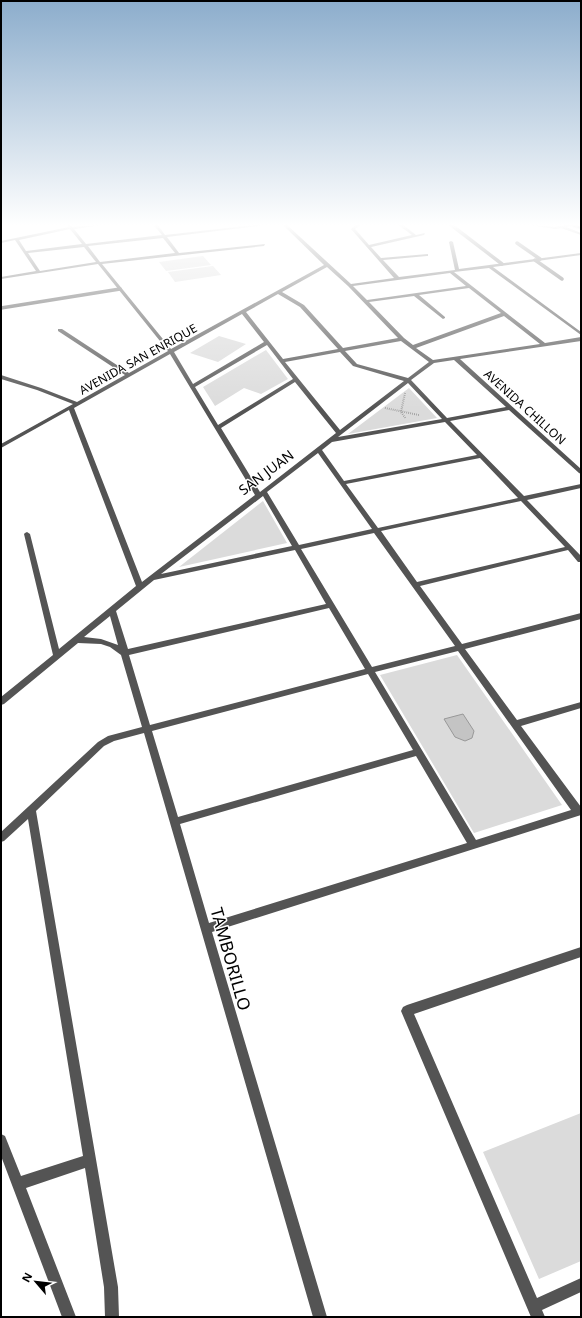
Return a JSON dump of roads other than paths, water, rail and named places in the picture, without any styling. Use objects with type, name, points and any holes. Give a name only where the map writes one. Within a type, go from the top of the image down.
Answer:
[{"type":"street","points":[[117,286],[170,352],[217,428],[296,547],[474,845]]},
{"type":"street","name":"AVENIDA SAN ENRIQUE","points":[[1,446],[290,286]]},
{"type":"street","points":[[351,286],[402,340],[432,362]]},
{"type":"street","points":[[515,286],[581,334]]},
{"type":"street","points":[[366,301],[469,287],[543,344]]},
{"type":"street","points":[[278,292],[302,306],[358,366],[408,380],[581,560]]},
{"type":"street","points":[[415,294],[442,318]]},
{"type":"street","points":[[243,312],[339,433]]},
{"type":"street","points":[[413,347],[504,314]]},
{"type":"street","points":[[60,330],[129,375]]},
{"type":"street","name":"SAN JUAN","points":[[1,702],[151,578],[432,362],[581,339]]},
{"type":"street","points":[[281,360],[402,340]]},
{"type":"street","points":[[192,387],[267,343]]},
{"type":"street","name":"AVENIDA CHILLON","points":[[455,358],[580,471]]},
{"type":"street","points":[[1,377],[39,388],[75,405],[140,587]]},
{"type":"street","points":[[217,428],[296,379]]},
{"type":"street","points":[[330,440],[510,408]]},
{"type":"street","points":[[206,930],[579,811],[318,449]]},
{"type":"street","points":[[342,482],[481,456]]},
{"type":"street","points":[[151,578],[581,486]]},
{"type":"street","points":[[27,534],[57,656]]},
{"type":"street","points":[[415,585],[570,548]]},
{"type":"street","points":[[75,640],[91,639],[105,641],[115,645],[124,653],[330,605]]},
{"type":"street","name":"TAMBORILLO","points":[[112,610],[320,1317]]},
{"type":"street","points":[[1,838],[101,744],[111,738],[581,616]]},
{"type":"street","points":[[515,724],[581,705]]},
{"type":"street","points":[[174,822],[418,752]]},
{"type":"street","points":[[31,811],[110,1287],[112,1317]]},
{"type":"street","points":[[581,952],[407,1011],[536,1312],[581,1285]]},
{"type":"street","points":[[1,1140],[69,1317]]},
{"type":"street","points":[[17,1184],[89,1160]]},
{"type":"lane","points":[[1,308],[120,289]]}]
